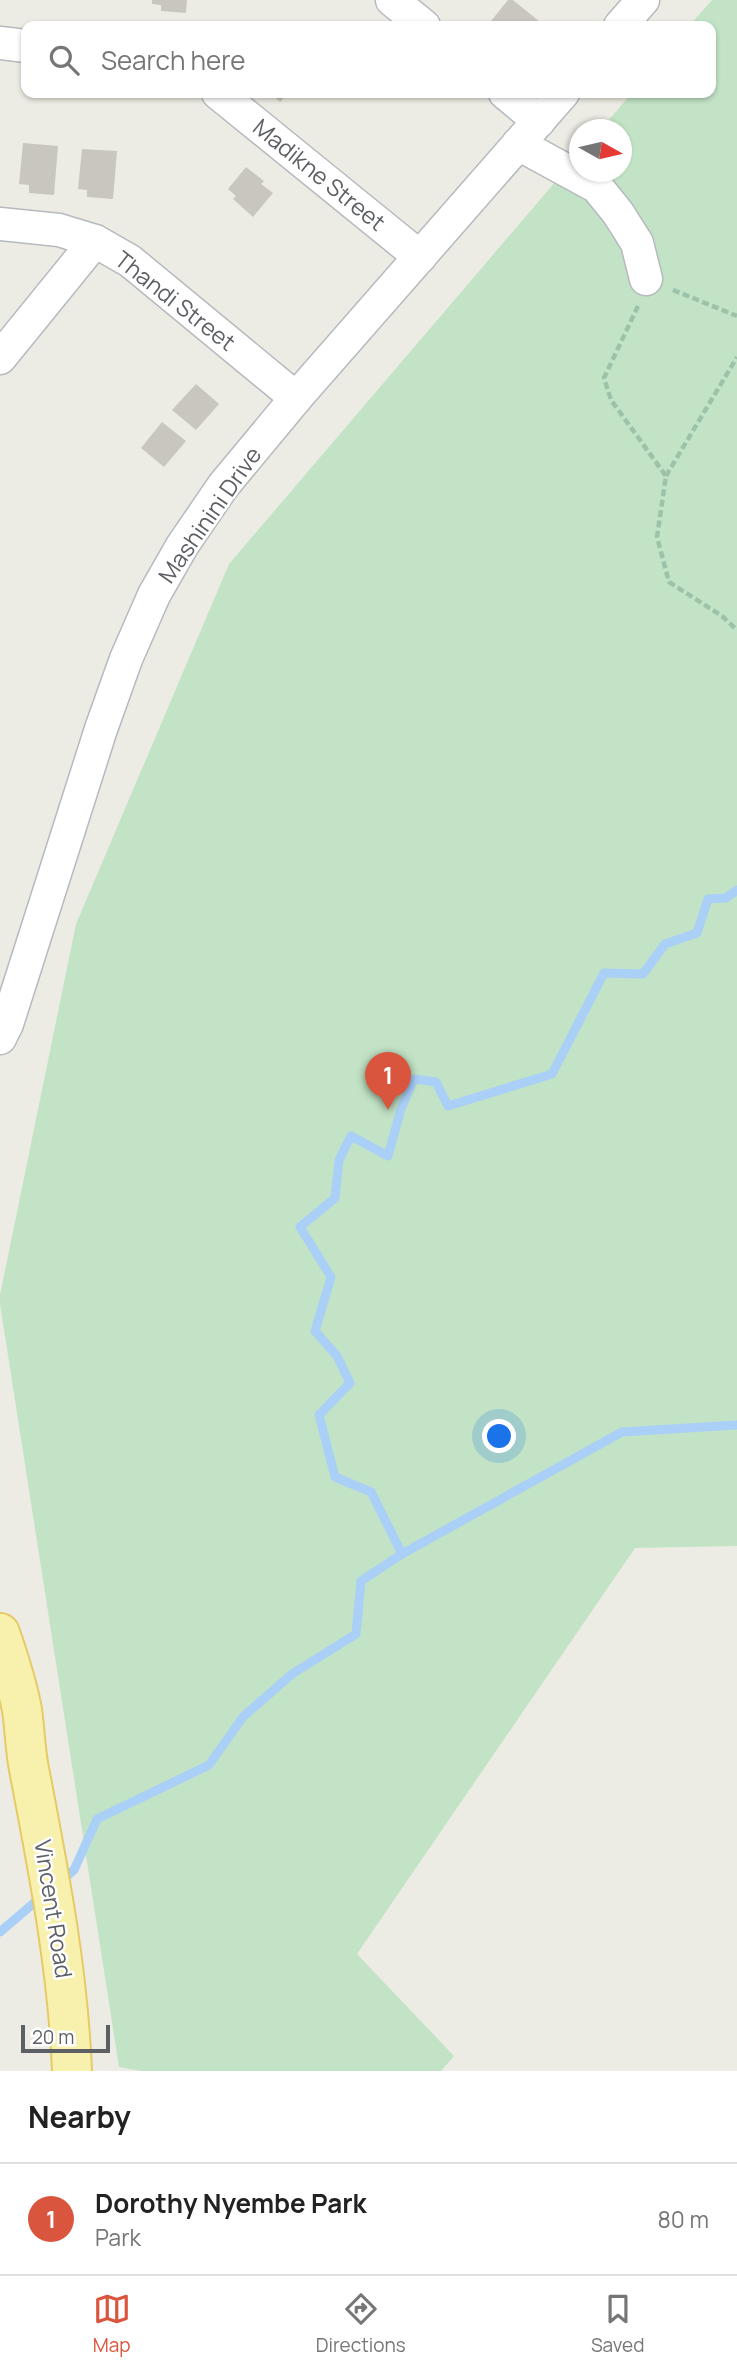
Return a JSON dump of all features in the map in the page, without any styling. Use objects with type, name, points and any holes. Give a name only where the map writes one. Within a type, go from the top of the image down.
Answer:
[{"type":"main road","name":"Vincent Road","points":[[0,1633],[16,1678],[25,1749],[46,1856],[66,1991],[72,2071]]},
{"type":"main road","name":"Vincent Road","points":[[0,1696],[25,1749]]},
{"type":"street","points":[[392,0],[418,21]]},
{"type":"street","points":[[624,21],[643,0]]},
{"type":"street","points":[[0,43],[21,45]]},
{"type":"street","name":"Madikne Street","points":[[224,98],[420,257]]},
{"type":"street","points":[[511,98],[539,121]]},
{"type":"street","name":"Mashinini Drive","points":[[0,1062],[2,1028],[101,729],[126,659],[154,595],[182,546],[223,486],[296,398],[559,98]]},
{"type":"street","points":[[518,144],[597,187],[637,243],[646,279]]},
{"type":"street","name":"Thandi Street","points":[[0,224],[59,230],[95,241],[130,261],[296,398]]},
{"type":"street","points":[[0,358],[95,241]]},
{"type":"path","points":[[666,475],[611,400],[604,378],[638,305],[646,279],[737,316]]},
{"type":"path","points":[[737,357],[666,475],[657,537],[668,582],[722,616],[737,630]]},
{"type":"green space","points":[[712,0],[737,0],[737,1546],[635,1548],[357,1954],[454,2056],[441,2071],[141,2071],[119,2067],[0,1304],[76,924],[229,564],[569,166],[569,182],[632,182],[632,119],[610,119],[628,98],[716,98],[716,21],[693,21]]},
{"type":"building","points":[[152,0],[187,0],[186,13],[161,11],[161,5],[152,4]]},
{"type":"building","points":[[508,0],[513,0],[539,21],[491,21]]},
{"type":"building","points":[[23,143],[58,146],[54,195],[29,193],[29,185],[19,184]]},
{"type":"building","points":[[82,149],[117,151],[113,199],[87,197],[87,190],[78,189]]},
{"type":"building","points":[[246,167],[264,181],[261,184],[273,193],[253,217],[233,199],[236,196],[228,189]]},
{"type":"building","points":[[196,384],[219,404],[196,430],[172,410]]},
{"type":"building","points":[[162,422],[186,441],[164,467],[141,448]]},
{"type":"waterway","points":[[402,1554],[371,1492],[335,1477],[319,1415],[350,1383],[337,1356],[315,1331],[331,1277],[300,1227],[335,1198],[339,1160],[351,1136],[388,1156],[401,1109],[414,1079],[436,1082],[448,1106],[552,1074],[604,973],[643,974],[665,944],[697,933],[708,899],[726,898],[737,890]]},
{"type":"waterway","points":[[60,1882],[74,1870],[97,1819],[209,1765],[243,1717],[292,1674],[356,1634],[361,1581],[402,1554],[622,1432],[737,1425]]},
{"type":"waterway","points":[[0,1932],[41,1897]]},
{"type":"place","name":"Dorothy Nyembe Park","points":[[388,1110]]}]
